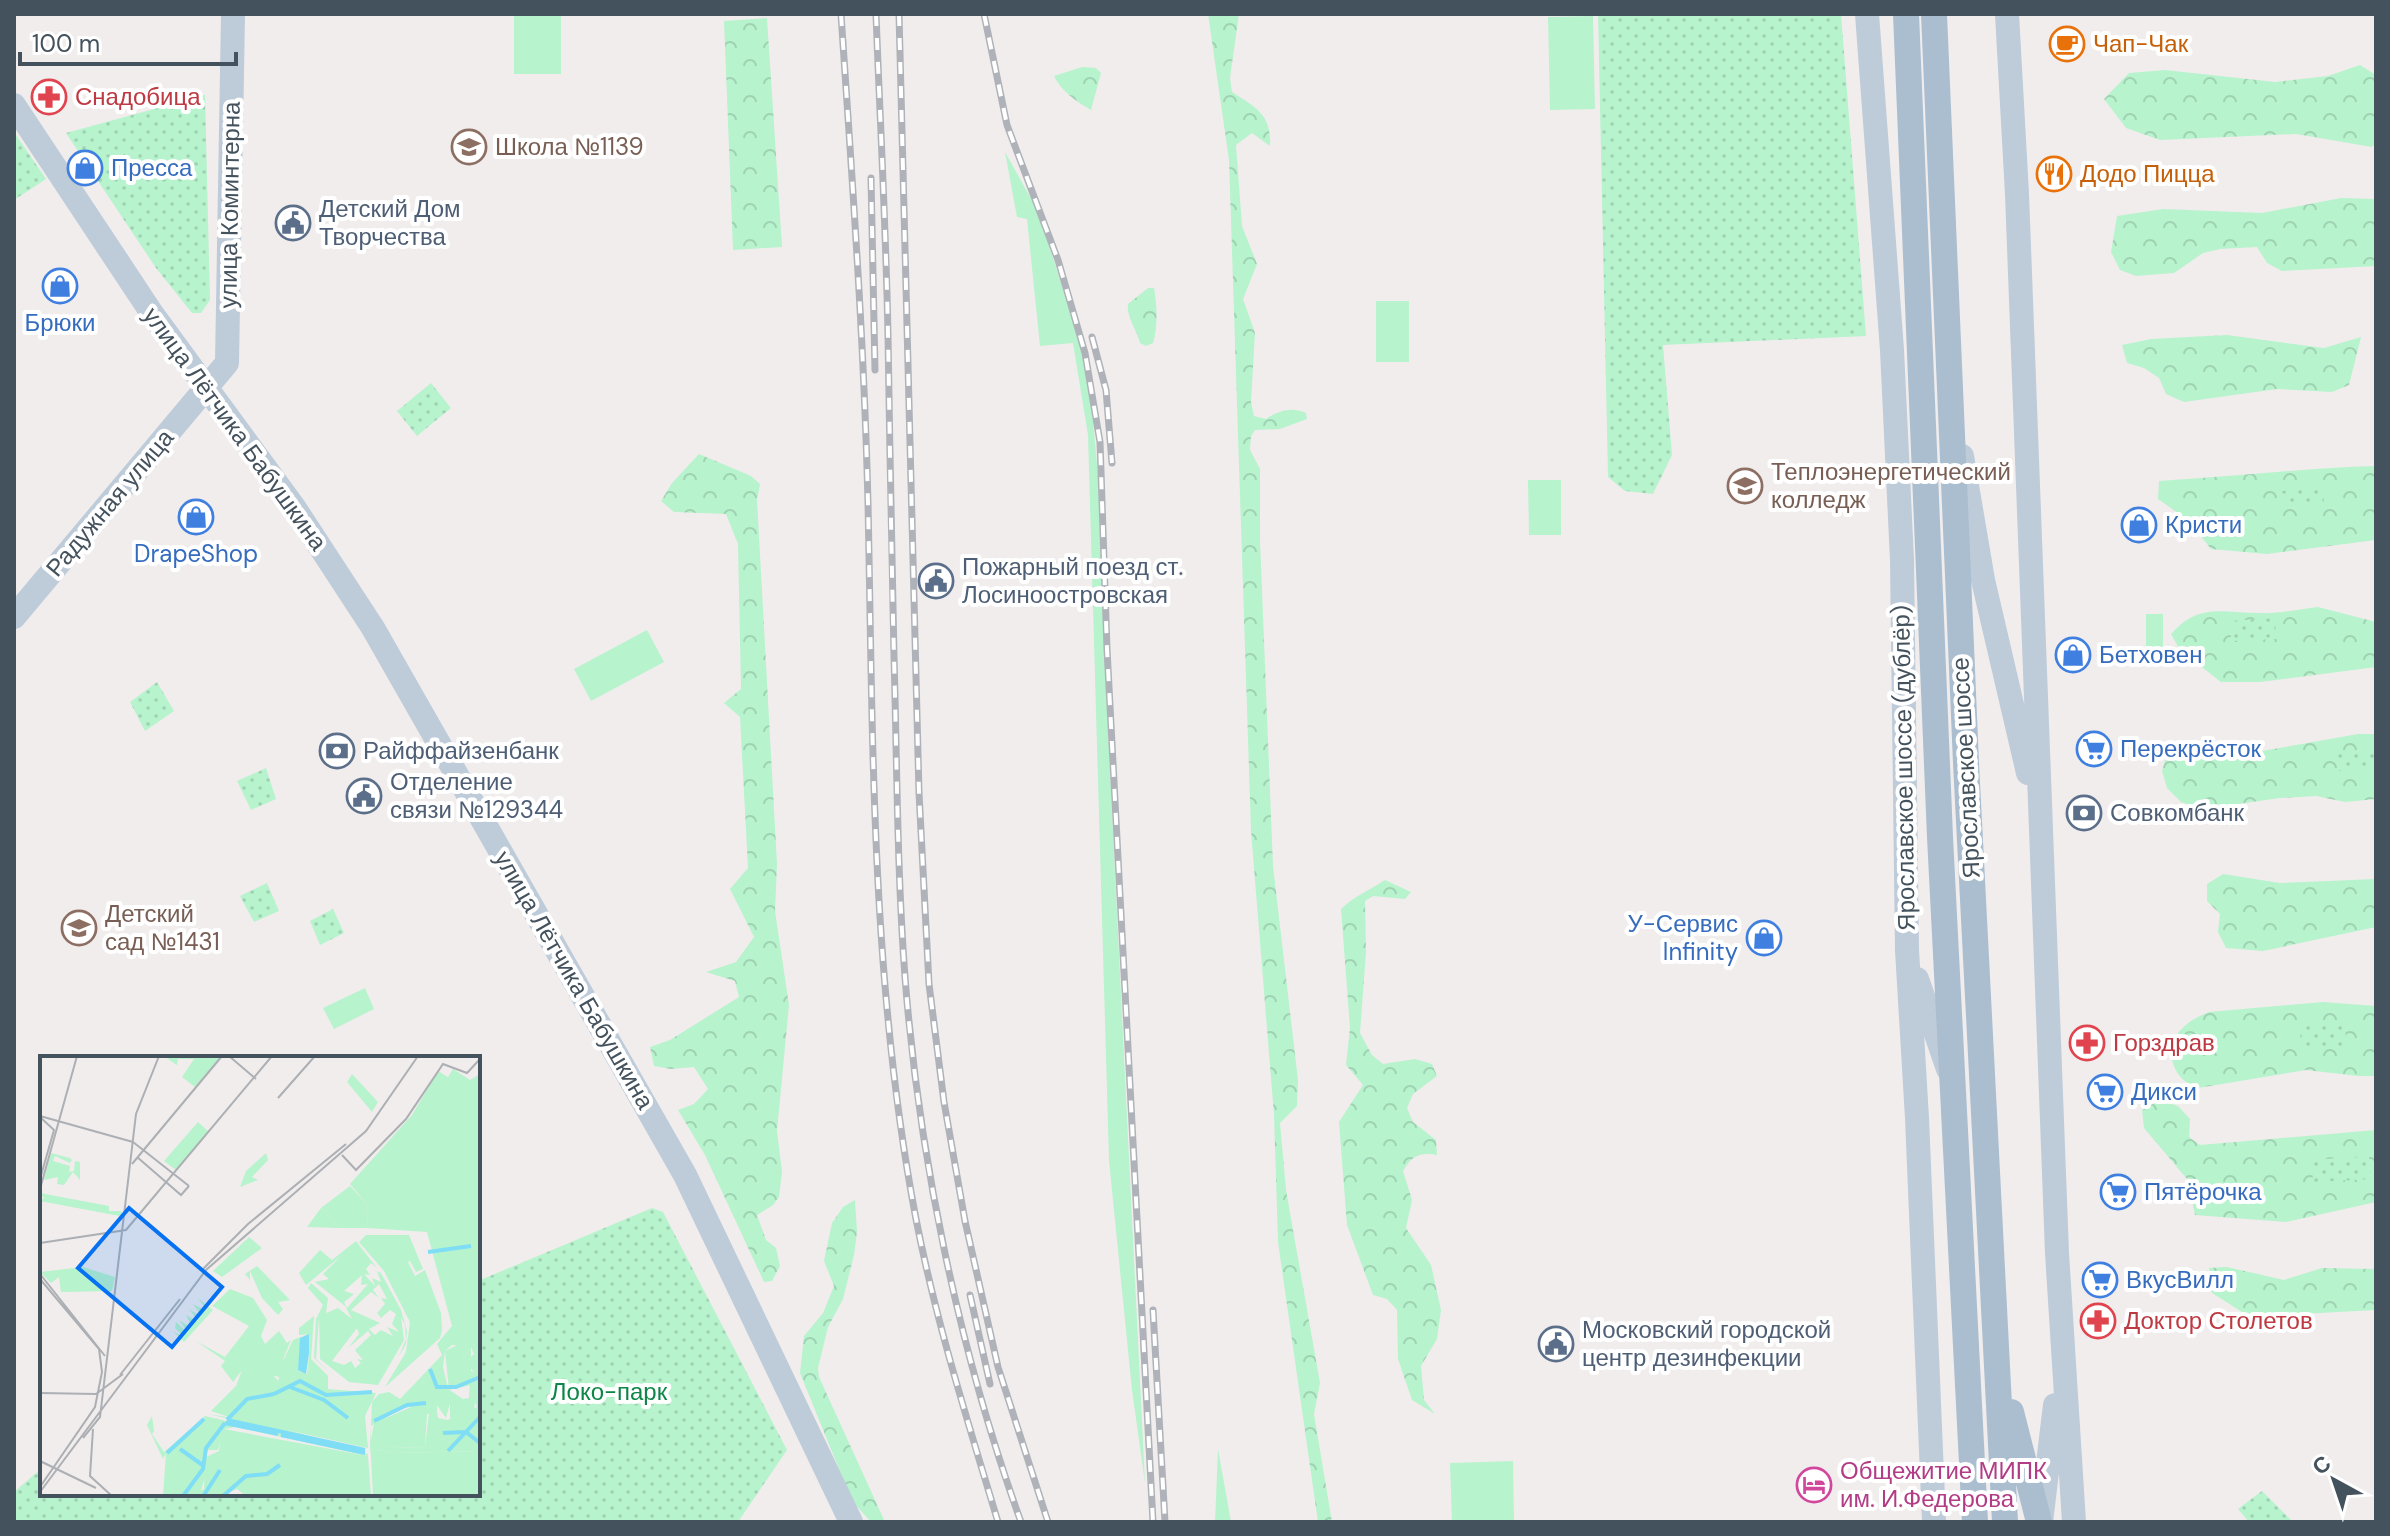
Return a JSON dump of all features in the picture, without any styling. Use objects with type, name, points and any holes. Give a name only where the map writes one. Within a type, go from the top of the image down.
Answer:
[{"type":"main road","name":"Ярославское шоссе","points":[[1906,14],[1940,837],[1975,1522]]},
{"type":"main road","name":"Ярославское шоссе","points":[[1934,14],[1947,366],[2005,1522]]},
{"type":"main road","points":[[1997,1358],[2040,1522]]},
{"type":"street","name":"улица Коминтерна","points":[[206,389],[227,363],[233,14]]},
{"type":"street","name":"Ярославское шоссе (дублёр)","points":[[1867,14],[1892,350],[1902,560],[1907,950],[1934,1522]]},
{"type":"street","points":[[2007,14],[2017,194],[2062,1351],[2074,1522]]},
{"type":"street","name":"улица Лётчика Бабушкина","points":[[14,105],[151,312],[294,507],[373,628],[699,1202],[851,1522]]},
{"type":"street","points":[[1947,366],[1983,580],[2041,830]]},
{"type":"street","name":"Радужная улица","points":[[14,617],[206,389]]},
{"type":"street","points":[[1907,950],[1955,1089]]},
{"type":"street","points":[[2040,1522],[2062,1351]]},
{"type":"green space","points":[[514,14],[561,14],[561,74],[514,74]]},
{"type":"green space","points":[[1208,14],[1239,14],[1230,78],[1232,92],[1260,113],[1270,135],[1270,146],[1252,133],[1236,145],[1242,226],[1257,264],[1243,299],[1255,333],[1251,402],[1254,416],[1266,419],[1280,412],[1295,410],[1306,413],[1307,419],[1280,429],[1255,430],[1251,436],[1250,450],[1260,469],[1273,866],[1298,1080],[1297,1106],[1280,1123],[1286,1190],[1320,1383],[1314,1414],[1332,1522],[1318,1522],[1278,1242],[1274,1115],[1251,831],[1229,160]]},
{"type":"green space","points":[[1598,14],[1841,14],[1866,336],[1663,345],[1672,455],[1653,494],[1625,491],[1608,477]]},
{"type":"green space","points":[[1593,16],[1595,109],[1550,110],[1548,17]]},
{"type":"green space","points":[[767,18],[782,247],[733,250],[724,21]]},
{"type":"green space","points":[[2360,65],[2376,75],[2376,143],[2372,147],[2296,134],[2160,140],[2126,128],[2104,99],[2129,73],[2165,70],[2275,82],[2328,76]]},
{"type":"green space","points":[[1082,67],[1096,68],[1101,73],[1091,110],[1065,91],[1054,76]]},
{"type":"green space","points":[[205,95],[210,300],[201,313],[192,313],[156,268],[66,133]]},
{"type":"green space","points":[[14,132],[46,179],[14,200]]},
{"type":"green space","points":[[1005,152],[1039,213],[1083,353],[1091,399],[1100,496],[1107,710],[1145,1483],[1132,1390],[1109,1160],[1088,435],[1073,343],[1040,346],[1027,219],[1017,217]]},
{"type":"green space","points":[[2341,198],[2376,199],[2376,266],[2282,271],[2267,263],[2257,247],[2203,253],[2174,273],[2136,276],[2120,270],[2111,252],[2117,216],[2163,209],[2262,213]]},
{"type":"green space","points":[[1148,288],[1154,288],[1156,323],[1153,343],[1146,346],[1140,343],[1128,304]]},
{"type":"green space","points":[[1376,301],[1409,301],[1409,362],[1376,362]]},
{"type":"green space","points":[[2227,335],[2324,348],[2361,337],[2349,385],[2332,392],[2277,389],[2184,402],[2166,394],[2159,378],[2144,368],[2127,363],[2122,345],[2151,339]]},
{"type":"green space","points":[[431,383],[451,408],[417,436],[397,411]]},
{"type":"green space","points":[[699,454],[751,476],[760,484],[757,500],[777,864],[775,911],[789,1005],[777,1131],[782,1172],[779,1197],[757,1215],[766,1240],[776,1248],[780,1266],[772,1281],[764,1282],[705,1155],[678,1110],[694,1104],[708,1089],[694,1067],[671,1069],[654,1066],[650,1047],[670,1040],[739,997],[735,981],[706,972],[736,962],[754,937],[730,889],[748,868],[740,717],[724,703],[741,689],[738,544],[726,514],[674,512],[661,501],[672,483]]},
{"type":"green space","points":[[2376,466],[2376,540],[2267,554],[2211,549],[2188,520],[2158,499],[2159,481]]},
{"type":"green space","points":[[1528,480],[1561,480],[1561,535],[1529,535]]},
{"type":"green space","points":[[2323,488],[2324,503],[2282,505],[2281,491]]},
{"type":"green space","points":[[2318,607],[2376,622],[2376,667],[2260,682],[2221,682],[2180,650],[2171,634],[2181,624],[2202,613],[2274,613]]},
{"type":"green space","points":[[2146,614],[2163,614],[2163,651],[2146,651]]},
{"type":"green space","points":[[2275,618],[2276,639],[2231,641],[2230,621]]},
{"type":"green space","points":[[647,630],[664,662],[591,701],[574,669]]},
{"type":"green space","points":[[157,682],[174,711],[145,731],[130,702]]},
{"type":"green space","points":[[2358,734],[2376,734],[2376,799],[2345,802],[2316,796],[2280,798],[2203,809],[2181,802],[2167,788],[2162,771],[2167,754],[2188,742],[2262,751]]},
{"type":"green space","points":[[2376,751],[2376,769],[2339,771],[2338,754]]},
{"type":"green space","points":[[266,768],[276,799],[251,810],[237,781]]},
{"type":"green space","points":[[2223,874],[2280,883],[2376,879],[2376,927],[2263,951],[2226,948],[2218,932],[2220,914],[2207,901],[2207,884]]},
{"type":"green space","points":[[1385,880],[1411,892],[1405,899],[1373,896],[1365,901],[1366,952],[1360,1033],[1372,1055],[1383,1064],[1415,1059],[1432,1064],[1437,1076],[1413,1094],[1407,1108],[1413,1122],[1436,1140],[1437,1155],[1417,1156],[1403,1171],[1412,1200],[1406,1228],[1431,1265],[1441,1310],[1437,1339],[1421,1366],[1424,1400],[1435,1414],[1412,1400],[1398,1359],[1397,1310],[1387,1299],[1373,1295],[1347,1225],[1339,1122],[1363,1085],[1346,1065],[1350,1028],[1341,909]]},
{"type":"green space","points":[[267,883],[279,911],[254,922],[240,896]]},
{"type":"green space","points":[[333,909],[344,933],[320,945],[310,921]]},
{"type":"green space","points":[[365,988],[374,1009],[334,1029],[323,1008]]},
{"type":"green space","points":[[2323,1002],[2376,1006],[2376,1076],[2306,1070],[2198,1088],[2180,1077],[2175,1067],[2169,1047],[2181,1030],[2202,1015]]},
{"type":"green space","points":[[2345,1023],[2346,1046],[2301,1047],[2300,1025]]},
{"type":"green space","points":[[2160,1100],[2178,1106],[2190,1119],[2189,1137],[2200,1145],[2376,1130],[2376,1202],[2286,1222],[2195,1215],[2187,1179],[2144,1128],[2142,1110]]},
{"type":"green space","points":[[2369,1156],[2371,1179],[2313,1182],[2312,1160]]},
{"type":"green space","points":[[855,1200],[857,1232],[854,1255],[843,1299],[828,1327],[818,1368],[819,1377],[885,1522],[871,1522],[852,1501],[800,1373],[804,1336],[823,1313],[834,1286],[824,1261],[832,1223],[843,1207]]},
{"type":"green space","name":"Локо-парк","points":[[652,1208],[663,1212],[787,1450],[738,1522],[14,1522],[14,1492],[40,1470],[40,1496],[480,1496],[480,1280]]},
{"type":"green space","points":[[2227,1267],[2284,1280],[2322,1268],[2376,1269],[2376,1310],[2301,1314],[2266,1323],[2212,1293],[2209,1268]]},
{"type":"green space","points":[[1218,1449],[1231,1522],[1215,1522]]},
{"type":"green space","points":[[1513,1461],[1514,1522],[1452,1522],[1450,1463]]},
{"type":"green space","points":[[2262,1491],[2293,1522],[2249,1522],[2238,1509]]},
{"type":"railway","points":[[841,14],[864,380],[877,862],[890,1042],[901,1131],[924,1257],[953,1372],[998,1522]]},
{"type":"railway","points":[[876,14],[887,295],[899,857],[911,1045],[945,1253],[979,1390],[1021,1522]]},
{"type":"railway","points":[[899,14],[919,793],[929,984],[944,1102],[965,1221],[998,1367],[1048,1522]]},
{"type":"railway","points":[[984,14],[1007,125],[1058,260],[1085,353],[1100,442],[1107,649],[1153,1522]]},
{"type":"railway","points":[[871,178],[875,370]]},
{"type":"railway","points":[[1092,337],[1106,390],[1112,463]]},
{"type":"railway","points":[[970,1295],[990,1384]]},
{"type":"railway","points":[[1153,1310],[1165,1522]]},
{"type":"place","name":"Чап-Чак","points":[[2067,44]]},
{"type":"place","name":"Снадобица","points":[[49,97]]},
{"type":"place","name":"Школа №1139","points":[[469,147]]},
{"type":"place","name":"Пресса","points":[[85,168]]},
{"type":"place","name":"Додо Пицца","points":[[2054,174]]},
{"type":"place","name":"Детский Дом Творчества","points":[[293,223]]},
{"type":"place","name":"Брюки","points":[[60,286]]},
{"type":"place","name":"Теплоэнергетический колледж","points":[[1745,486]]},
{"type":"place","name":"DrapeShop","points":[[196,517]]},
{"type":"place","name":"Кристи","points":[[2139,525]]},
{"type":"place","name":"Пожарный поезд ст. Лосиноостровская","points":[[936,581]]},
{"type":"place","name":"Бетховен","points":[[2073,655]]},
{"type":"place","name":"Перекрёсток","points":[[2094,749]]},
{"type":"place","name":"Райффайзенбанк","points":[[337,751]]},
{"type":"place","name":"Отделение связи №129344","points":[[364,796]]},
{"type":"place","name":"Совкомбанк","points":[[2084,813]]},
{"type":"place","name":"Детский сад №1431","points":[[79,928]]},
{"type":"place","name":"У-Сервис Infinity","points":[[1764,938]]},
{"type":"place","name":"Горздрав","points":[[2087,1043]]},
{"type":"place","name":"Дикси","points":[[2105,1092]]},
{"type":"place","name":"Пятёрочка","points":[[2118,1192]]},
{"type":"place","name":"ВкусВилл","points":[[2100,1280]]},
{"type":"place","name":"Доктор Столетов","points":[[2098,1321]]},
{"type":"place","name":"Московский городской центр дезинфекции","points":[[1556,1344]]},
{"type":"place","name":"Общежитие МИПК им. И.Федерова","points":[[1814,1485]]}]
